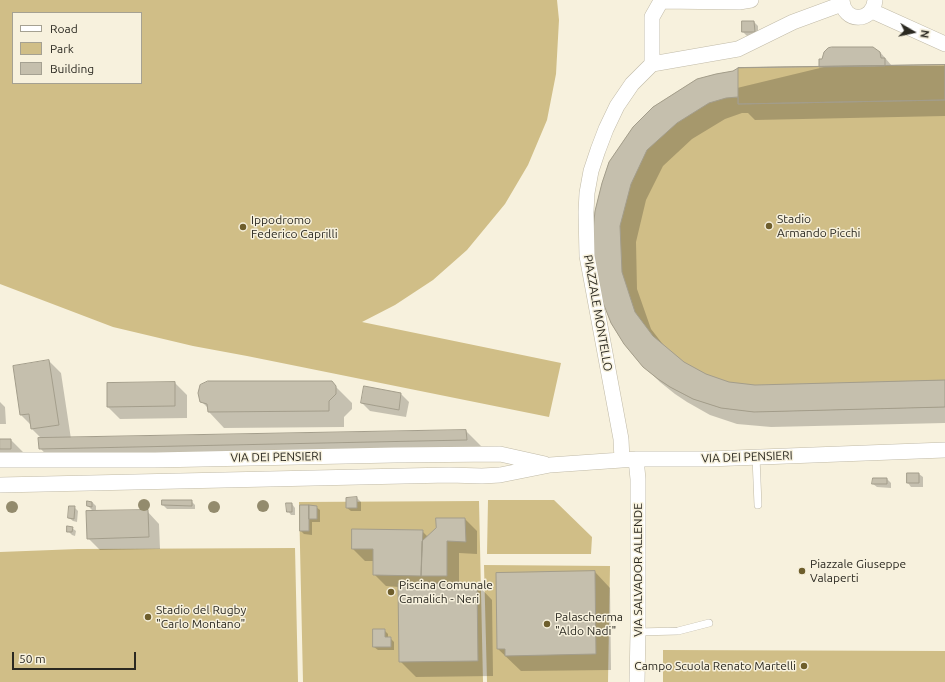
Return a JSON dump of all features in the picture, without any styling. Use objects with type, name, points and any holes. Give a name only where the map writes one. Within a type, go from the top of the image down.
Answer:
[{"type":"street","points":[[751,0],[739,2],[661,1],[652,17],[652,64],[738,49],[793,22],[842,2],[844,9],[852,16],[857,18],[863,17],[868,14],[873,5],[945,44]]},
{"type":"street","name":"PIAZZALE MONTELLO","points":[[629,460],[621,439],[587,256],[587,193],[591,171],[598,150],[617,106],[632,84],[652,64]]},
{"type":"street","name":"VIA DEI PENSIERI","points":[[0,485],[449,475],[488,476],[550,465],[629,460],[708,459],[945,450]]},
{"type":"street","name":"VIA DEI PENSIERI","points":[[0,460],[156,460],[500,454],[550,465]]},
{"type":"street","name":"VIA SALVADOR ALLENDE","points":[[629,460],[638,479],[637,682]]},
{"type":"lane","points":[[756,457],[758,505]]},
{"type":"lane","points":[[638,632],[678,630],[709,623]]},
{"type":"green space","name":"Ippodromo Federico Caprilli","points":[[0,0],[557,0],[559,20],[556,74],[547,120],[528,165],[505,204],[467,250],[433,280],[395,305],[362,322],[561,363],[549,417],[193,346],[113,327],[0,284]]},
{"type":"green space","name":"Stadio Armando Picchi","points":[[945,65],[945,407],[754,412],[721,408],[693,399],[670,387],[643,367],[624,344],[611,323],[602,300],[592,241],[595,211],[609,162],[633,127],[653,107],[697,79],[733,71],[738,68]]},
{"type":"green space","points":[[488,500],[554,500],[592,537],[591,554],[487,554]]},
{"type":"green space","name":"Piscina Comunale Camalich - Neri","points":[[479,501],[483,682],[303,682],[299,502]]},
{"type":"green space","name":"Stadio del Rugby \"Carlo Montano\"","points":[[295,548],[298,682],[0,682],[0,552],[78,549]]},
{"type":"green space","name":"Palascherma \"Aldo Nadi\"","points":[[484,565],[610,566],[608,682],[487,682]]},
{"type":"green space","name":"Campo Scuola Renato Martelli","points":[[663,650],[945,651],[945,682],[663,682]]},
{"type":"building","points":[[742,21],[754,21],[755,32],[742,32]]},
{"type":"building","points":[[873,47],[880,52],[881,58],[885,58],[885,66],[819,67],[819,59],[822,59],[824,52],[828,48]]},
{"type":"building","points":[[945,65],[945,100],[738,104],[738,97],[726,98],[709,103],[677,123],[647,150],[631,184],[620,226],[622,272],[635,312],[653,336],[684,362],[706,374],[729,382],[755,385],[945,380],[945,407],[754,412],[721,408],[693,399],[670,387],[643,367],[624,344],[611,323],[595,277],[592,241],[595,211],[609,162],[633,127],[653,107],[697,79],[733,71],[738,68]]},
{"type":"building","points":[[945,65],[945,100],[738,104],[738,68]]},
{"type":"building","points":[[49,360],[59,425],[31,429],[29,414],[20,415],[13,366]]},
{"type":"building","points":[[208,381],[332,381],[336,386],[336,394],[329,401],[329,411],[208,412],[207,404],[200,402],[198,393],[200,385]]},
{"type":"building","points":[[175,382],[175,406],[107,407],[107,383]]},
{"type":"building","points":[[364,386],[401,393],[399,410],[361,403]]},
{"type":"building","points":[[466,430],[467,440],[39,449],[38,438]]},
{"type":"building","points":[[0,439],[11,439],[11,449],[0,449]]},
{"type":"building","points":[[907,473],[919,473],[919,483],[907,483]]},
{"type":"building","points":[[873,478],[887,478],[887,484],[872,484]]},
{"type":"building","points":[[357,497],[357,508],[346,508],[346,498]]},
{"type":"building","points":[[162,500],[192,500],[192,506],[162,505]]},
{"type":"building","points":[[87,501],[92,502],[92,507],[87,506]]},
{"type":"building","points":[[286,503],[292,503],[292,512],[287,512]]},
{"type":"building","points":[[300,505],[309,505],[309,531],[300,531]]},
{"type":"building","points":[[309,505],[317,506],[317,519],[309,519]]},
{"type":"building","points":[[69,506],[75,506],[74,519],[68,518]]},
{"type":"building","points":[[148,510],[149,537],[87,539],[86,511]]},
{"type":"building","points":[[436,518],[465,518],[466,542],[447,541],[447,576],[421,576],[422,541],[436,528]]},
{"type":"building","points":[[67,526],[73,527],[72,532],[67,532]]},
{"type":"building","points":[[352,529],[423,530],[421,576],[373,575],[373,549],[352,549]]},
{"type":"building","points":[[595,571],[596,654],[505,656],[505,649],[497,649],[496,573]]},
{"type":"building","points":[[477,583],[478,661],[399,662],[398,584]]},
{"type":"building","points":[[373,629],[385,629],[385,637],[391,637],[391,647],[373,647]]},
{"type":"place","name":"Stadio Armando Picchi","points":[[769,226]]},
{"type":"place","name":"Ippodromo Federico Caprilli","points":[[243,227]]},
{"type":"place","name":"Piazzale Giuseppe Valaperti","points":[[802,571]]},
{"type":"place","name":"Piscina Comunale Camalich - Neri","points":[[391,592]]},
{"type":"place","name":"Stadio del Rugby \"Carlo Montano\"","points":[[148,617]]},
{"type":"place","name":"Palascherma \"Aldo Nadi\"","points":[[547,624]]},
{"type":"place","name":"Campo Scuola Renato Martelli","points":[[804,666]]}]
